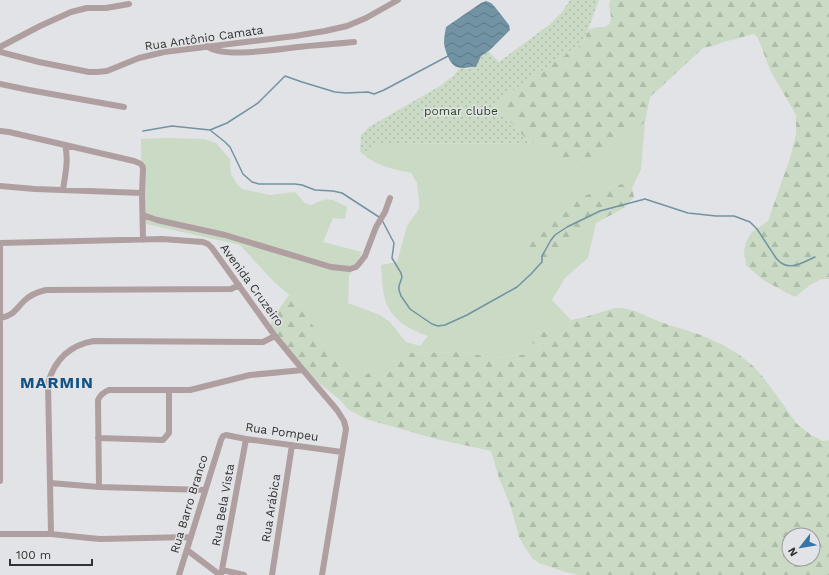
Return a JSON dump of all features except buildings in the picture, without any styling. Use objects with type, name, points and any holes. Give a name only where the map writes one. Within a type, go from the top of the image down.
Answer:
[{"type":"street","name":"Rua Antônio Camata","points":[[0,52],[39,62],[89,72],[107,71],[150,55],[164,52],[295,36],[347,26],[366,18],[398,0]]},
{"type":"street","points":[[0,47],[25,33],[71,12],[87,8],[106,8],[129,4]]},
{"type":"street","points":[[207,46],[214,51],[220,52],[252,52],[354,42]]},
{"type":"street","points":[[0,84],[124,107]]},
{"type":"street","points":[[0,131],[140,163],[143,166],[142,240]]},
{"type":"street","points":[[63,190],[67,153],[65,146]]},
{"type":"street","points":[[67,153],[73,147]]},
{"type":"street","points":[[0,186],[35,189],[142,193]]},
{"type":"street","points":[[143,215],[157,220],[225,235],[331,267],[350,269],[356,267],[365,256],[390,198]]},
{"type":"street","name":"Avenida Cruzeiro","points":[[0,243],[162,239],[196,241],[208,244],[275,336],[337,410],[344,421],[346,429],[342,452]]},
{"type":"street","points":[[0,243],[0,480]]},
{"type":"street","points":[[1,318],[13,313],[24,300],[32,294],[46,290],[231,289],[239,285]]},
{"type":"street","points":[[51,534],[48,383],[58,362],[71,350],[82,344],[94,341],[263,342],[275,336]]},
{"type":"street","points":[[98,487],[98,400],[104,392],[108,390],[190,390],[250,375],[303,370]]},
{"type":"street","points":[[98,438],[164,440],[169,433],[169,390]]},
{"type":"street","name":"Rua Pompeu","points":[[221,440],[223,436],[226,435],[342,452]]},
{"type":"street","name":"Rua Bela Vista","points":[[221,573],[246,439]]},
{"type":"street","name":"Rua Barro Branco","points":[[179,575],[221,440]]},
{"type":"street","name":"Rua Arábica","points":[[272,575],[292,445]]},
{"type":"street","points":[[322,575],[342,452]]},
{"type":"street","points":[[50,483],[98,487],[205,490]]},
{"type":"street","points":[[0,534],[51,534],[89,538],[191,537]]},
{"type":"street","points":[[187,550],[221,573],[244,575]]},
{"type":"green space","name":"pomar clube","points":[[570,0],[599,0],[583,43],[493,104],[530,143],[374,144],[373,152],[364,155],[360,151],[361,135],[369,127],[440,86],[453,76],[460,68],[468,69],[476,67],[481,56],[488,51],[499,62],[549,25],[562,12]]},
{"type":"green space","points":[[610,0],[829,0],[829,279],[822,279],[810,285],[795,297],[763,280],[746,265],[744,251],[746,242],[752,232],[768,221],[790,158],[796,134],[796,115],[770,70],[758,38],[754,34],[703,48],[650,97],[645,122],[623,138],[585,160],[572,163],[558,161],[536,142],[530,143],[493,104],[583,43],[589,29],[605,27],[608,25],[611,17],[609,5]]},
{"type":"green space","points":[[645,122],[641,169],[632,188],[622,184],[570,200],[555,257],[572,235],[578,240],[596,223],[588,258],[565,278],[552,300],[571,320],[568,324],[560,328],[535,333],[532,343],[542,347],[539,351],[529,354],[494,358],[463,352],[411,353],[365,375],[340,355],[318,334],[307,316],[293,298],[275,283],[240,245],[142,223],[141,139],[204,139],[216,143],[230,159],[231,174],[242,189],[270,195],[295,192],[305,203],[311,205],[326,200],[333,200],[347,207],[345,219],[333,218],[323,242],[362,252],[349,276],[348,303],[380,315],[390,322],[406,342],[420,346],[428,336],[408,327],[391,312],[383,291],[381,265],[397,262],[407,226],[419,209],[417,183],[411,173],[381,165],[364,155],[373,152],[374,144],[536,142],[558,161],[585,160],[623,138]]},
{"type":"green space","points":[[622,184],[632,188],[634,197],[624,208],[596,223],[578,240],[572,236],[555,257],[549,261],[532,253],[529,244],[570,200]]},
{"type":"green space","points":[[289,295],[307,316],[318,334],[340,355],[365,375],[411,353],[463,352],[494,358],[529,354],[539,351],[542,347],[532,343],[529,340],[535,333],[560,328],[568,324],[571,320],[615,308],[635,311],[660,322],[701,335],[723,345],[751,364],[762,376],[797,424],[811,435],[823,441],[829,440],[829,575],[578,575],[539,563],[533,559],[519,537],[511,507],[499,478],[491,451],[436,439],[366,419],[349,410],[340,400],[310,376],[270,328],[272,319]]},
{"type":"water","points":[[486,1],[495,7],[509,25],[510,30],[490,50],[481,56],[476,67],[463,68],[454,66],[445,50],[444,43],[446,27]]},
{"type":"waterway","points":[[143,131],[172,126],[210,130],[227,123],[258,103],[285,76],[335,92],[368,92],[374,94],[450,55]]},
{"type":"waterway","points":[[210,130],[230,147],[243,174],[252,182],[259,184],[295,184],[315,190],[342,193],[379,217]]},
{"type":"waterway","points":[[382,220],[394,243],[392,258],[402,277],[399,286],[401,296],[410,309],[432,324],[438,326],[445,325],[467,315],[517,287],[542,262],[542,256],[555,235],[567,227],[600,211],[645,199],[688,213],[734,216],[750,222],[757,229],[776,258],[785,265],[790,266],[800,264],[815,257]]},
{"type":"district","name":"MARMIN","points":[[57,382]]}]
